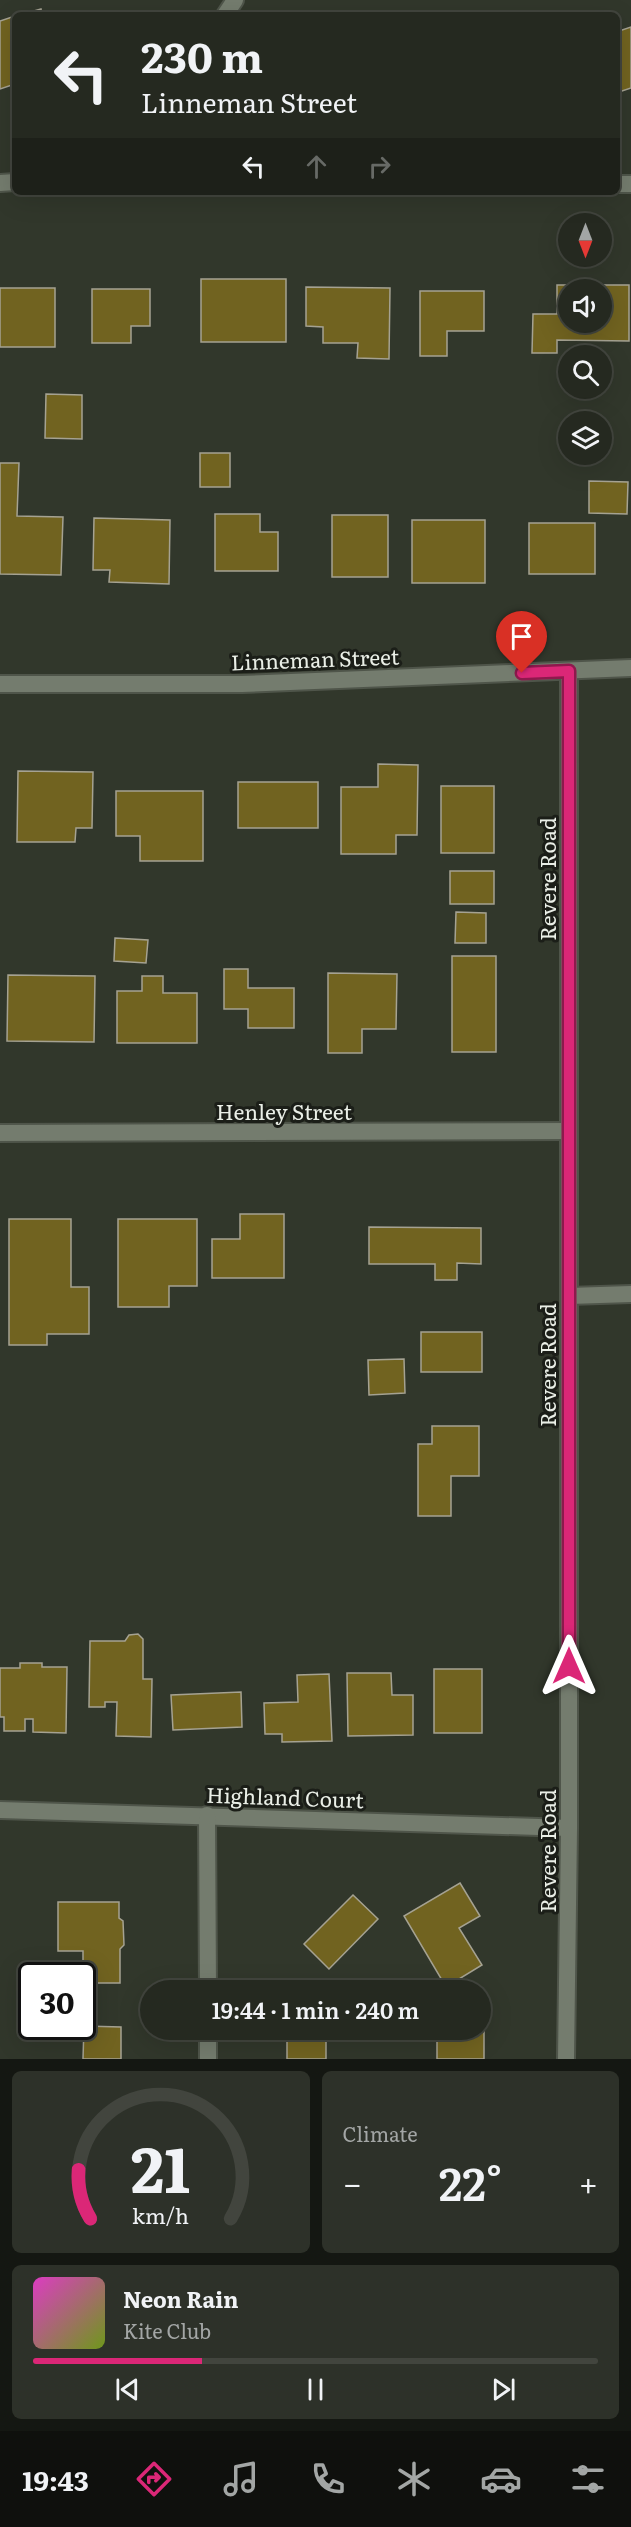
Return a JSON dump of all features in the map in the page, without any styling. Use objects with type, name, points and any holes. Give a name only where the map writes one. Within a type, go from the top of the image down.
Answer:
[{"type":"street","name":"Linneman Street","points":[[0,684],[242,684],[631,668]]},
{"type":"street","name":"Revere Road","points":[[566,2059],[569,1828],[569,671]]},
{"type":"street","name":"Henley Street","points":[[0,1133],[569,1131]]},
{"type":"street","points":[[569,1296],[631,1294]]},
{"type":"street","name":"Highland Court","points":[[0,1810],[569,1828]]},
{"type":"street","points":[[207,1815],[208,1980]]},
{"type":"street","points":[[208,2040],[208,2059]]},
{"type":"building","points":[[12,17],[12,85],[0,89],[0,21]]},
{"type":"building","points":[[631,27],[631,88],[620,92],[620,31]]},
{"type":"building","points":[[201,279],[286,279],[286,342],[201,342]]},
{"type":"building","points":[[558,285],[558,333],[612,333],[612,285],[629,285],[629,341],[557,340],[557,353],[532,353],[533,314],[557,314]]},
{"type":"building","points":[[306,287],[390,288],[389,359],[357,358],[358,343],[323,343],[323,327],[306,326]]},
{"type":"building","points":[[0,288],[55,288],[55,347],[0,347]]},
{"type":"building","points":[[92,289],[150,289],[150,326],[131,326],[131,343],[92,343]]},
{"type":"building","points":[[420,291],[484,291],[484,331],[447,331],[447,356],[420,356]]},
{"type":"building","points":[[46,394],[82,395],[82,439],[45,438]]},
{"type":"building","points":[[200,453],[230,453],[230,487],[200,487]]},
{"type":"building","points":[[0,463],[19,463],[17,516],[63,517],[61,575],[0,574]]},
{"type":"building","points":[[589,481],[628,482],[627,514],[589,513]]},
{"type":"building","points":[[215,514],[260,514],[260,532],[278,532],[278,571],[215,571]]},
{"type":"building","points":[[332,515],[388,515],[388,577],[332,577]]},
{"type":"building","points":[[94,518],[170,520],[169,584],[109,582],[110,570],[93,570]]},
{"type":"building","points":[[412,520],[485,520],[485,583],[412,583]]},
{"type":"building","points":[[529,523],[595,523],[595,574],[529,574]]},
{"type":"building","points":[[378,764],[418,765],[417,835],[396,835],[396,854],[341,854],[341,787],[378,787]]},
{"type":"building","points":[[18,771],[93,772],[92,828],[76,828],[75,842],[17,842]]},
{"type":"building","points":[[238,782],[318,782],[318,828],[238,828]]},
{"type":"building","points":[[441,786],[494,786],[494,853],[441,853]]},
{"type":"building","points":[[116,791],[203,791],[203,861],[140,861],[140,836],[116,836]]},
{"type":"building","points":[[450,871],[494,871],[494,904],[450,904]]},
{"type":"building","points":[[456,912],[486,913],[486,943],[455,943]]},
{"type":"building","points":[[115,938],[148,940],[146,963],[114,961]]},
{"type":"building","points":[[452,956],[496,956],[496,1052],[452,1052]]},
{"type":"building","points":[[224,969],[248,969],[248,988],[294,988],[294,1028],[248,1028],[248,1009],[224,1009]]},
{"type":"building","points":[[328,973],[397,974],[396,1029],[362,1029],[362,1053],[328,1053]]},
{"type":"building","points":[[8,975],[95,976],[94,1042],[7,1041]]},
{"type":"building","points":[[142,976],[163,976],[163,993],[197,993],[197,1043],[117,1043],[117,991],[142,991]]},
{"type":"building","points":[[240,1214],[284,1214],[284,1278],[212,1278],[212,1239],[240,1239]]},
{"type":"building","points":[[9,1219],[71,1219],[71,1287],[89,1287],[89,1334],[47,1334],[47,1345],[9,1345]]},
{"type":"building","points":[[118,1219],[197,1219],[197,1286],[169,1286],[169,1307],[118,1307]]},
{"type":"building","points":[[369,1227],[481,1228],[481,1264],[457,1263],[457,1280],[435,1280],[435,1264],[369,1264]]},
{"type":"building","points":[[421,1332],[482,1332],[482,1372],[421,1372]]},
{"type":"building","points":[[404,1359],[405,1393],[369,1395],[368,1360]]},
{"type":"building","points":[[432,1426],[479,1426],[479,1476],[451,1476],[451,1516],[418,1516],[418,1444],[432,1444]]},
{"type":"building","points":[[138,1634],[143,1639],[143,1679],[152,1679],[151,1737],[116,1736],[117,1702],[105,1702],[105,1707],[89,1707],[90,1641],[125,1641],[129,1635]]},
{"type":"building","points":[[20,1663],[42,1663],[42,1667],[67,1667],[66,1733],[33,1732],[33,1719],[25,1719],[25,1731],[4,1731],[4,1717],[0,1717],[0,1668],[20,1668]]},
{"type":"building","points":[[434,1669],[482,1669],[482,1733],[434,1733]]},
{"type":"building","points":[[347,1673],[391,1673],[392,1695],[413,1695],[413,1735],[348,1736]]},
{"type":"building","points":[[329,1674],[332,1741],[282,1742],[282,1734],[265,1734],[264,1703],[298,1702],[297,1675]]},
{"type":"building","points":[[241,1692],[242,1727],[173,1730],[171,1695]]},
{"type":"building","points":[[460,1883],[480,1916],[459,1928],[482,1965],[457,1980],[442,1980],[404,1916]]},
{"type":"building","points":[[353,1895],[378,1919],[329,1969],[304,1944]]},
{"type":"building","points":[[58,1902],[119,1902],[119,1918],[123,1921],[124,1945],[120,1949],[120,1983],[96,1983],[96,1962],[83,1962],[83,1951],[58,1951]]},
{"type":"building","points":[[96,2026],[121,2027],[121,2059],[83,2059],[84,2040],[96,2040]]},
{"type":"building","points":[[287,2040],[326,2040],[326,2059],[287,2059]]},
{"type":"building","points":[[437,2040],[484,2040],[484,2059],[437,2059]]},
{"type":"route","points":[[522,673],[569,671],[569,1666]]}]
